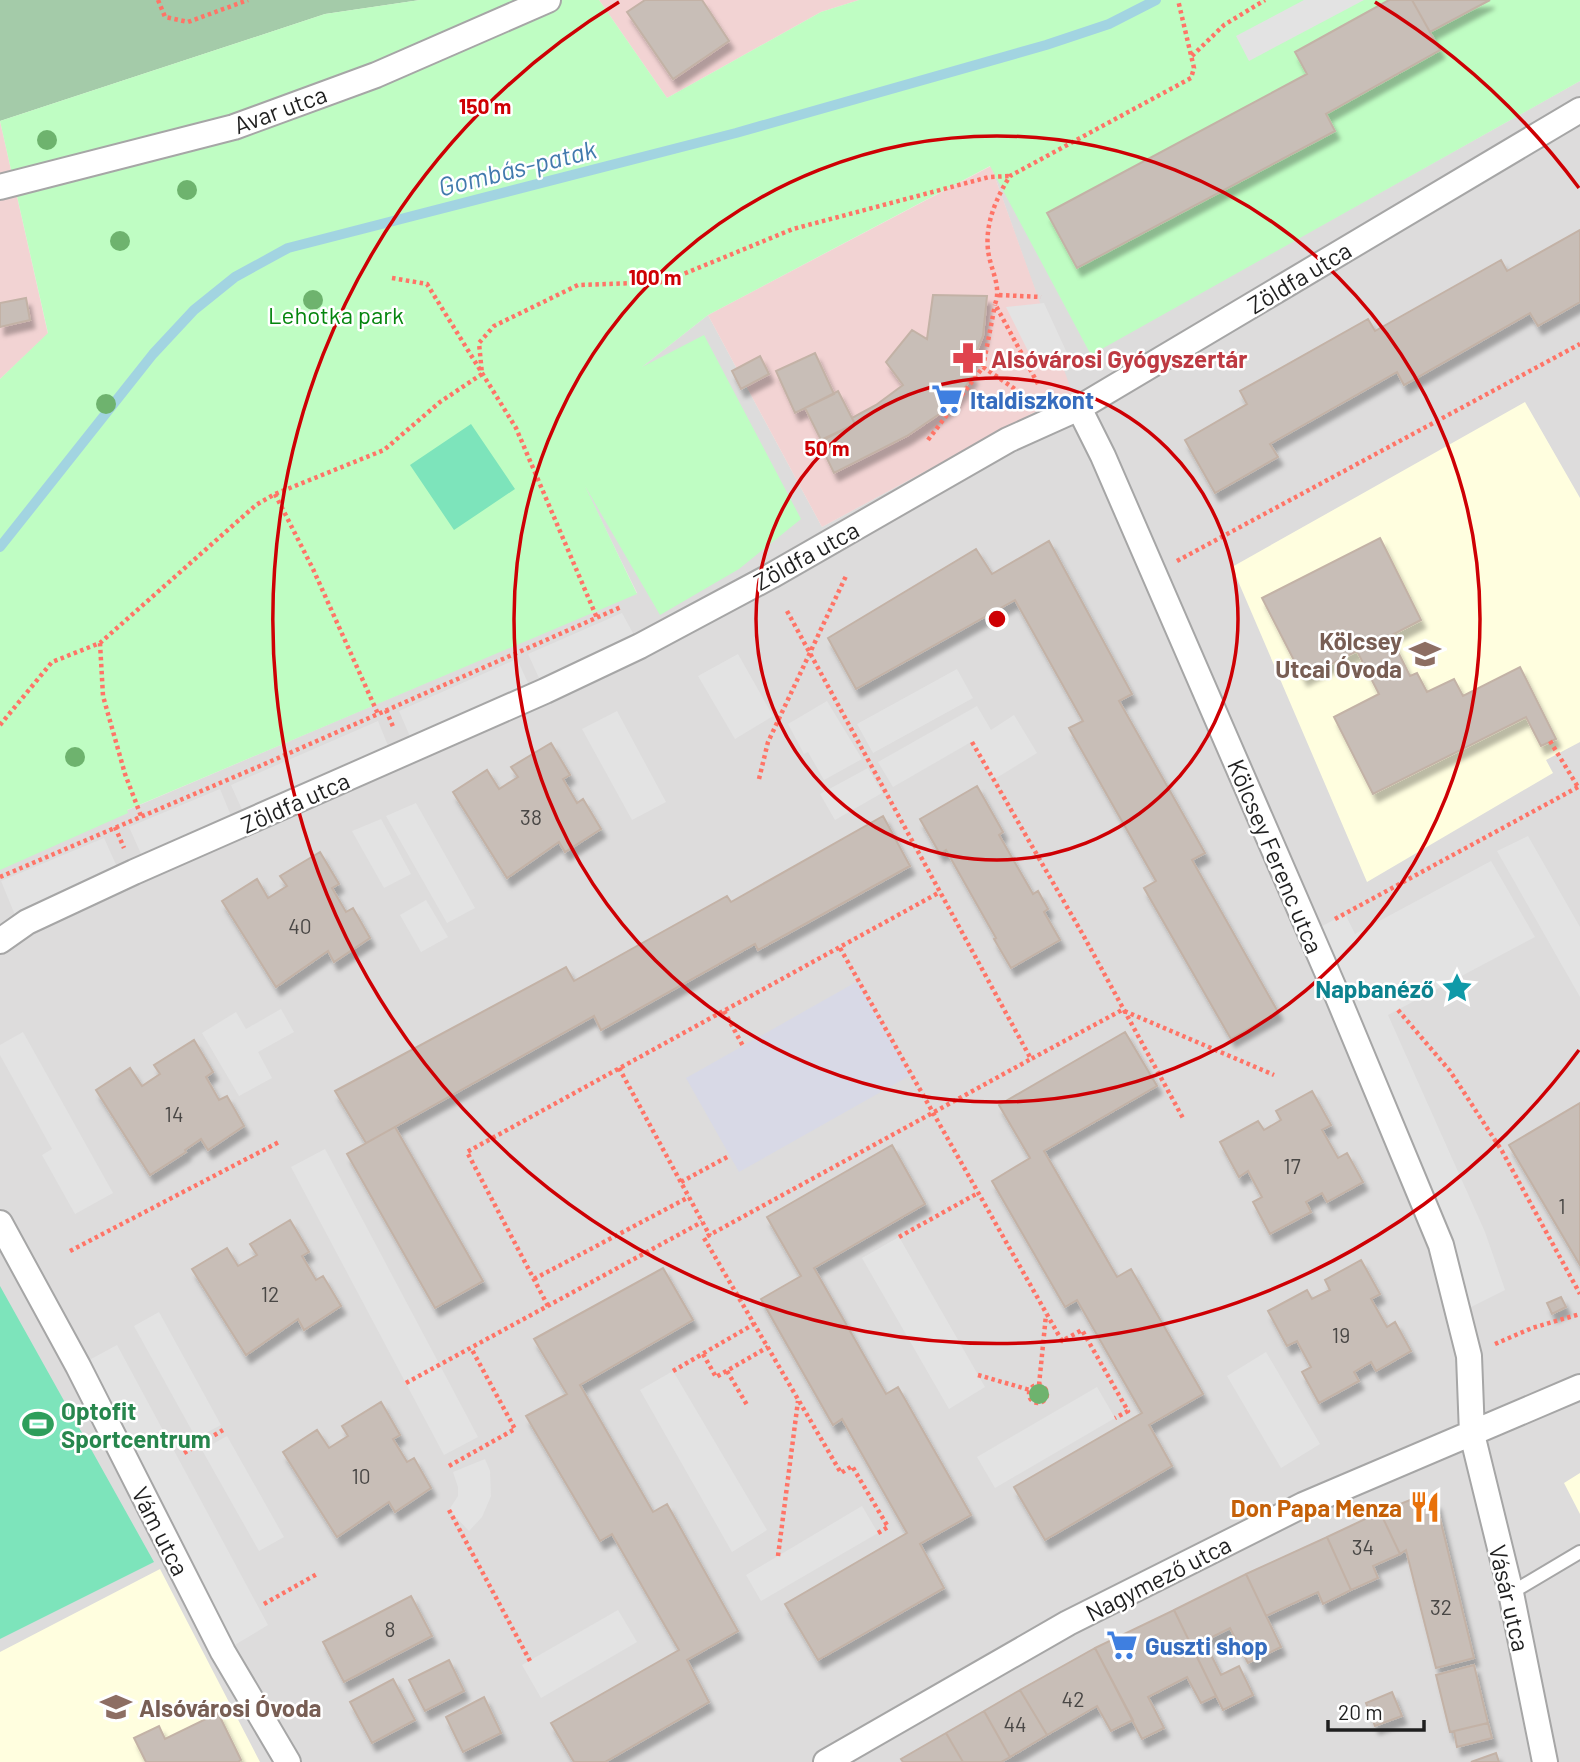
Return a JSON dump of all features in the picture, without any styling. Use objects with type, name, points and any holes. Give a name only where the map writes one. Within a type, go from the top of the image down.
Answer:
[{"type":"street","name":"Avar utca","points":[[0,187],[234,127],[376,75],[548,0]]},
{"type":"street","name":"Zöldfa utca","points":[[0,941],[27,922],[134,872],[545,691],[640,646],[771,576],[1008,440],[1079,408],[1580,110]]},
{"type":"street","name":"Kölcsey Ferenc utca","points":[[1079,408],[1103,456],[1441,1245],[1469,1356],[1472,1434]]},
{"type":"street","name":"Vám utca","points":[[0,1223],[78,1366],[223,1652],[288,1762]]},
{"type":"street","name":"Nagymező utca","points":[[826,1762],[1068,1623],[1303,1505],[1580,1387]]},
{"type":"street","name":"Vásár utca","points":[[1472,1434],[1511,1593],[1545,1762]]},
{"type":"lane","points":[[1511,1593],[1580,1552]]},
{"type":"path","points":[[158,0],[165,17],[188,22],[248,0]]},
{"type":"path","points":[[482,374],[480,343],[494,326],[579,285],[664,282],[793,229],[989,177],[1010,176],[1178,87],[1191,78],[1194,68],[1178,0]]},
{"type":"path","points":[[1192,57],[1224,25],[1265,0]]},
{"type":"path","points":[[928,440],[983,366],[999,295],[988,249],[996,198],[1010,176]]},
{"type":"path","points":[[392,278],[427,284],[451,320],[516,428],[597,618]]},
{"type":"path","points":[[999,295],[1041,297]]},
{"type":"path","points":[[996,304],[1038,384]]},
{"type":"path","points":[[1154,574],[1580,344]]},
{"type":"path","points":[[983,366],[1022,394]]},
{"type":"path","points":[[0,724],[52,662],[100,643],[256,505],[275,494],[384,450],[440,402],[482,374]]},
{"type":"path","points":[[275,494],[313,569],[378,715]]},
{"type":"path","points":[[759,779],[768,742],[846,576]]},
{"type":"path","points":[[0,877],[378,715],[621,607]]},
{"type":"path","points":[[787,611],[1031,1059]]},
{"type":"path","points":[[100,643],[103,696],[125,774],[141,816]]},
{"type":"path","points":[[1309,933],[1579,786],[1550,741]]},
{"type":"path","points":[[972,742],[1082,933],[1184,1120]]},
{"type":"path","points":[[548,1306],[467,1152],[940,892]]},
{"type":"path","points":[[840,947],[1062,1342],[1082,1330],[1128,1411],[1115,1418]]},
{"type":"path","points":[[878,1533],[888,1527],[852,1466],[841,1473],[704,1238],[1122,1010]]},
{"type":"path","points":[[1122,1010],[1274,1075]]},
{"type":"path","points":[[1398,1010],[1450,1071],[1480,1116],[1580,1293]]},
{"type":"path","points":[[724,1011],[743,1046]]},
{"type":"path","points":[[619,1068],[710,1236]]},
{"type":"path","points":[[70,1251],[279,1142]]},
{"type":"path","points":[[681,1182],[729,1156]]},
{"type":"path","points":[[899,1237],[978,1193]]},
{"type":"path","points":[[534,1279],[689,1197]]},
{"type":"path","points":[[406,1383],[702,1222]]},
{"type":"path","points":[[1039,1385],[1046,1314]]},
{"type":"path","points":[[1469,1356],[1532,1328],[1580,1314]]},
{"type":"path","points":[[673,1371],[754,1324]]},
{"type":"path","points":[[703,1354],[716,1377],[768,1347]]},
{"type":"path","points":[[449,1466],[515,1429],[471,1348]]},
{"type":"path","points":[[727,1371],[747,1405]]},
{"type":"path","points":[[978,1376],[1030,1391],[1039,1385]]},
{"type":"path","points":[[1030,1391],[1032,1401],[1043,1402],[1047,1391],[1039,1385]]},
{"type":"path","points":[[778,1556],[799,1400]]},
{"type":"path","points":[[184,1453],[223,1430]]},
{"type":"path","points":[[449,1510],[530,1661]]},
{"type":"path","points":[[264,1604],[317,1574]]},
{"type":"shaded area","points":[[0,0],[420,0],[325,14],[0,121]]},
{"type":"shaded area","points":[[599,0],[859,0],[821,12],[667,98]]},
{"type":"shaded area","points":[[1304,0],[1364,0],[1249,61],[1236,36]]},
{"type":"shaded area","points":[[1580,81],[1580,1762],[0,1762],[0,868],[109,818],[637,593],[578,473],[638,370],[708,315],[822,527],[1071,392],[991,166],[1091,354]]},
{"type":"shaded area","points":[[0,121],[48,334],[0,379]]},
{"type":"shaded area","points":[[991,166],[1072,392],[822,527],[708,315]]},
{"type":"shaded area","points":[[1044,303],[1067,353],[1031,357],[1006,307]]},
{"type":"shaded area","name":"Kölcsey Utcai Óvoda","points":[[1525,402],[1580,498],[1580,742],[1546,760],[1553,773],[1367,882],[1232,567]]},
{"type":"shaded area","points":[[622,613],[640,646],[545,691],[528,654]]},
{"type":"shaded area","points":[[738,654],[773,716],[735,739],[698,676]]},
{"type":"shaded area","points":[[517,659],[534,696],[415,748],[399,711]]},
{"type":"shaded area","points":[[957,669],[973,698],[873,753],[857,724]]},
{"type":"shaded area","points":[[827,701],[862,759],[824,780],[808,752],[804,754],[788,724]]},
{"type":"shaded area","points":[[977,706],[991,730],[1014,715],[1037,753],[993,780],[971,742],[893,787],[878,762]]},
{"type":"shaded area","points":[[617,711],[666,802],[632,820],[582,729]]},
{"type":"shaded area","points":[[378,721],[393,758],[248,823],[231,785]]},
{"type":"shaded area","points":[[868,768],[882,793],[835,820],[820,794]]},
{"type":"shaded area","points":[[220,789],[236,828],[147,867],[129,827]]},
{"type":"shaded area","points":[[416,803],[475,908],[447,923],[386,816]]},
{"type":"shaded area","points":[[381,819],[411,874],[384,888],[352,831]]},
{"type":"shaded area","points":[[1528,836],[1580,927],[1580,997],[1497,851]]},
{"type":"shaded area","points":[[104,838],[122,878],[20,927],[1,881]]},
{"type":"shaded area","points":[[1491,861],[1535,937],[1388,1015],[1485,1232],[1505,1290],[1457,1314],[1309,933],[1345,914],[1355,934]]},
{"type":"shaded area","points":[[426,900],[448,937],[421,952],[400,915]]},
{"type":"shaded area","points":[[858,981],[911,1075],[739,1172],[686,1078]]},
{"type":"shaded area","points":[[281,1009],[294,1032],[258,1052],[272,1078],[239,1096],[202,1033],[236,1012],[246,1029]]},
{"type":"shaded area","points":[[23,1032],[113,1193],[75,1214],[42,1155],[52,1149],[0,1055],[0,1045]]},
{"type":"shaded area","points":[[325,1149],[478,1437],[444,1455],[291,1167]]},
{"type":"shaded area","points":[[899,1237],[985,1387],[949,1409],[862,1258]]},
{"type":"shaded area","points":[[159,1312],[221,1425],[196,1438],[134,1326]]},
{"type":"shaded area","points":[[117,1345],[268,1625],[223,1652],[78,1366]]},
{"type":"shaded area","points":[[1266,1352],[1320,1444],[1281,1468],[1227,1376]]},
{"type":"shaded area","points":[[673,1371],[767,1530],[732,1552],[640,1390]]},
{"type":"shaded area","points":[[1097,1387],[1115,1418],[995,1488],[977,1457]]},
{"type":"shaded area","points":[[227,1436],[284,1537],[259,1551],[202,1450]]},
{"type":"shaded area","points":[[485,1459],[490,1471],[491,1496],[482,1517],[469,1531],[449,1510],[458,1496],[453,1472]]},
{"type":"shaded area","points":[[1580,1473],[1580,1514],[1564,1483]]},
{"type":"shaded area","points":[[862,1506],[878,1533],[761,1601],[746,1575]]},
{"type":"shaded area","name":"Alsóvárosi Óvoda","points":[[160,1569],[260,1762],[0,1762],[0,1652]]},
{"type":"shaded area","points":[[618,1610],[637,1642],[541,1698],[522,1665]]},
{"type":"green space","name":"Lehotka park","points":[[420,0],[599,0],[667,98],[821,12],[859,0],[1580,0],[1580,81],[1091,355],[990,166],[708,315],[642,367],[704,335],[801,519],[739,569],[660,615],[585,486],[637,594],[127,810],[128,813],[0,870],[0,379],[48,333],[0,121],[325,14]]},
{"type":"green space","points":[[471,424],[515,489],[454,530],[410,465]]},
{"type":"green space","name":"Optofit Sportcentrum","points":[[0,1286],[154,1562],[0,1639]]},
{"type":"building","points":[[645,0],[702,0],[729,41],[673,79],[627,12]]},
{"type":"building","points":[[1389,0],[1412,0],[1440,50],[1326,114],[1335,131],[1077,268],[1047,213],[1307,74],[1295,52]]},
{"type":"building","points":[[1412,0],[1490,0],[1430,32]]},
{"type":"building","points":[[1580,230],[1580,302],[1538,326],[1530,313],[1404,385],[1397,372],[1270,444],[1278,457],[1215,493],[1185,440],[1247,404],[1240,391],[1368,319],[1375,331],[1501,260],[1507,271]]},
{"type":"building","points":[[933,295],[987,296],[983,336],[968,372],[973,376],[951,406],[907,436],[834,473],[819,442],[855,424],[852,418],[876,405],[903,385],[886,362],[912,330],[927,339]]},
{"type":"building","points":[[26,298],[30,320],[0,327],[0,303]]},
{"type":"building","points":[[815,353],[834,394],[795,413],[776,371]]},
{"type":"building","points":[[760,356],[769,374],[741,389],[732,371]]},
{"type":"building","points":[[838,391],[855,424],[821,440],[805,408]]},
{"type":"building","points":[[1380,538],[1421,620],[1390,636],[1410,676],[1417,673],[1427,692],[1454,679],[1463,696],[1520,667],[1556,739],[1541,746],[1526,717],[1373,794],[1334,717],[1379,694],[1357,651],[1303,678],[1262,598]]},
{"type":"building","points":[[1049,541],[1132,694],[1119,701],[1205,853],[1192,860],[1278,1012],[1231,1039],[1144,888],[1156,881],[1069,728],[1083,721],[1015,600],[856,689],[828,638],[976,549],[992,574]]},
{"type":"building","points":[[551,743],[570,775],[563,779],[577,803],[583,799],[601,829],[565,852],[559,842],[507,878],[453,792],[487,770],[499,789],[518,777],[511,767]]},
{"type":"building","points":[[977,786],[1003,832],[999,835],[1033,894],[1038,891],[1048,909],[1044,912],[1060,940],[1011,968],[946,850],[940,854],[920,819]]},
{"type":"building","points":[[883,816],[910,866],[758,950],[755,944],[601,1030],[594,1016],[366,1143],[335,1091],[566,967],[574,981],[727,896],[731,902]]},
{"type":"building","points":[[320,852],[339,884],[332,888],[346,912],[353,908],[370,938],[334,962],[328,951],[276,987],[222,901],[257,879],[268,898],[287,886],[280,876]]},
{"type":"building","points":[[1125,1032],[1157,1086],[1044,1151],[1117,1277],[1131,1269],[1203,1394],[1149,1425],[1172,1466],[1045,1540],[1014,1487],[1142,1413],[1077,1300],[1065,1307],[992,1181],[1030,1158],[999,1105]]},
{"type":"building","points":[[194,1040],[213,1072],[206,1077],[219,1100],[227,1096],[244,1126],[208,1150],[201,1139],[150,1175],[96,1090],[130,1068],[142,1086],[160,1074],[154,1065]]},
{"type":"building","points":[[1312,1091],[1331,1125],[1322,1130],[1338,1158],[1347,1153],[1363,1182],[1327,1202],[1322,1193],[1306,1202],[1311,1212],[1270,1234],[1253,1202],[1262,1197],[1248,1171],[1239,1177],[1220,1142],[1258,1121],[1264,1130],[1281,1120],[1276,1111]]},
{"type":"building","points":[[1580,1103],[1580,1265],[1509,1145]]},
{"type":"building","points":[[395,1127],[483,1281],[435,1308],[347,1154]]},
{"type":"building","points":[[892,1145],[925,1204],[814,1268],[886,1394],[898,1387],[971,1515],[920,1544],[944,1588],[818,1660],[785,1604],[907,1533],[842,1419],[833,1425],[761,1299],[801,1276],[767,1217]]},
{"type":"building","points":[[290,1220],[309,1252],[302,1256],[316,1280],[323,1276],[341,1306],[304,1330],[298,1319],[246,1355],[192,1269],[227,1248],[238,1266],[257,1255],[250,1244]]},
{"type":"building","points":[[1361,1260],[1380,1294],[1371,1299],[1387,1327],[1395,1322],[1411,1351],[1376,1371],[1371,1362],[1354,1372],[1359,1381],[1319,1403],[1302,1372],[1311,1367],[1297,1341],[1287,1346],[1268,1311],[1307,1290],[1312,1299],[1330,1290],[1325,1280]]},
{"type":"building","points":[[663,1268],[693,1320],[580,1385],[653,1512],[667,1504],[738,1631],[687,1660],[709,1702],[605,1762],[574,1762],[551,1723],[679,1650],[612,1534],[600,1541],[526,1416],[567,1394],[534,1339]]},
{"type":"building","points":[[1561,1297],[1566,1307],[1552,1314],[1547,1303]]},
{"type":"building","points":[[381,1402],[400,1435],[393,1439],[407,1462],[414,1458],[431,1488],[395,1512],[389,1502],[337,1537],[283,1452],[317,1430],[329,1448],[348,1436],[342,1426]]},
{"type":"building","points":[[1420,1496],[1436,1502],[1474,1658],[1436,1668],[1406,1550],[1400,1554],[1380,1512]]},
{"type":"building","points":[[1380,1512],[1400,1554],[1373,1566],[1378,1578],[1351,1590],[1327,1537]]},
{"type":"building","points":[[1327,1537],[1351,1590],[1323,1604],[1318,1592],[1266,1616],[1246,1574]]},
{"type":"building","points":[[1246,1574],[1281,1647],[1248,1663],[1230,1628],[1204,1641],[1221,1675],[1239,1666],[1253,1695],[1223,1710],[1174,1610]]},
{"type":"building","points":[[411,1596],[432,1636],[344,1682],[323,1642]]},
{"type":"building","points":[[1174,1610],[1216,1696],[1201,1703],[1187,1677],[1148,1697],[1164,1728],[1142,1739],[1095,1648]]},
{"type":"building","points":[[1095,1648],[1133,1720],[1111,1731],[1097,1706],[1047,1735],[1020,1690]]},
{"type":"building","points":[[449,1660],[464,1691],[425,1711],[409,1680]]},
{"type":"building","points":[[1474,1665],[1488,1723],[1450,1732],[1436,1675]]},
{"type":"building","points":[[393,1679],[415,1720],[372,1743],[350,1702]]},
{"type":"building","points":[[1020,1690],[1047,1735],[1010,1757],[984,1711]]},
{"type":"building","points":[[1392,1692],[1402,1716],[1375,1726],[1366,1703]]},
{"type":"building","points":[[484,1697],[501,1733],[463,1752],[446,1717]]},
{"type":"building","points":[[984,1711],[1010,1757],[1001,1762],[963,1762],[946,1733]]},
{"type":"building","points":[[218,1713],[241,1760],[238,1762],[146,1762],[134,1738],[159,1726],[165,1739]]},
{"type":"building","points":[[1488,1723],[1492,1738],[1457,1747],[1454,1731]]},
{"type":"building","points":[[946,1733],[963,1762],[903,1762],[901,1759]]},
{"type":"building","points":[[1496,1753],[1499,1762],[1471,1762]]},
{"type":"waterway","name":"Gombás-patak","points":[[0,547],[153,354],[194,310],[235,277],[288,248],[736,133],[1046,45],[1109,24],[1156,0]]},
{"type":"place","name":"Alsóvárosi Gyógyszertár","points":[[968,358]]},
{"type":"place","name":"Italdiszkont","points":[[947,399]]},
{"type":"place","name":"Kölcsey Utcai Óvoda","points":[[1425,654]]},
{"type":"place","name":"Napbanéző","points":[[1457,988]]},
{"type":"place","name":"Optofit Sportcentrum","points":[[38,1424]]},
{"type":"place","name":"Don Papa Menza","points":[[1425,1507]]},
{"type":"place","name":"Guszti shop","points":[[1122,1645]]},
{"type":"place","name":"Alsóvárosi Óvoda","points":[[116,1707]]}]
